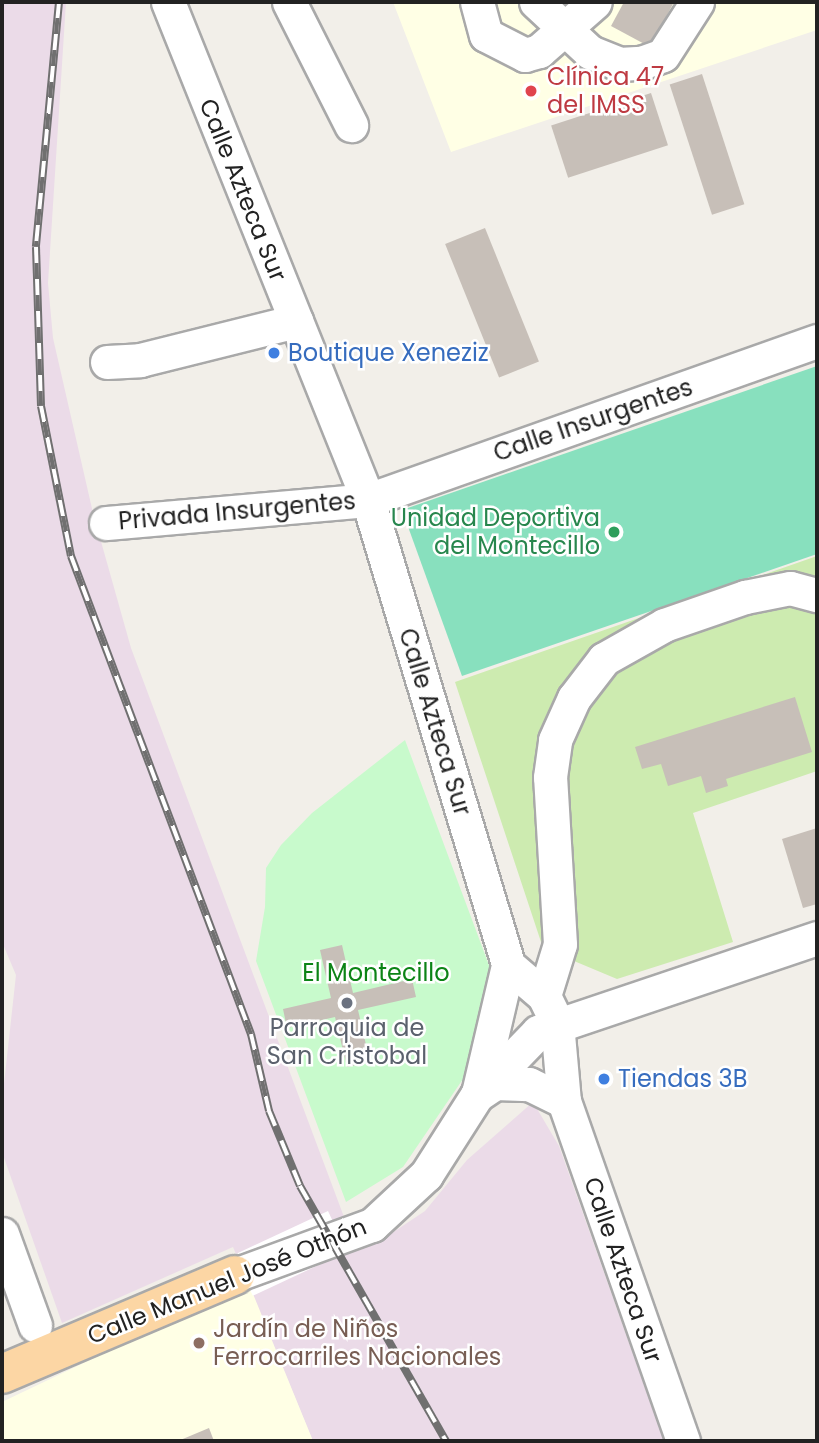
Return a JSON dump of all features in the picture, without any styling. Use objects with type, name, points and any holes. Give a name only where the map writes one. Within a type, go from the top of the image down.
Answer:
[{"type":"main road","name":"Calle Manuel José Othón","points":[[2,1374],[235,1275]]},
{"type":"street","name":"Calle Azteca Sur","points":[[168,2],[368,500],[508,965]]},
{"type":"street","points":[[289,2],[351,125]]},
{"type":"street","points":[[477,2],[486,35],[525,55],[539,51],[595,2]]},
{"type":"street","points":[[536,2],[590,52],[619,64],[641,63],[663,55],[697,2]]},
{"type":"street","points":[[107,362],[140,360],[296,321]]},
{"type":"street","name":"Calle Insurgentes","points":[[368,500],[817,341]]},
{"type":"street","name":"Privada Insurgentes","points":[[106,523],[368,500]]},
{"type":"street","points":[[550,1010],[560,943],[550,777],[555,740],[574,698],[604,659],[664,625],[745,597],[790,588],[817,595]]},
{"type":"street","name":"Calle Manuel José Othón","points":[[235,1275],[372,1225],[426,1175],[477,1095],[538,1032],[550,1010],[817,938]]},
{"type":"street","points":[[508,965],[550,1010]]},
{"type":"street","points":[[477,1095],[508,965]]},
{"type":"street","name":"Calle Azteca Sur","points":[[550,1010],[564,1101],[682,1441]]},
{"type":"street","points":[[477,1095],[495,1083],[529,1084],[564,1101]]},
{"type":"street","points":[[2,1234],[35,1325]]},
{"type":"shaded area","points":[[2,2],[66,2],[48,283],[53,338],[93,513],[131,648],[356,1249],[380,1241],[425,1211],[467,1160],[533,1102],[559,1146],[664,1441],[313,1441],[233,1247],[62,1323],[2,1152],[2,1102],[16,975],[2,942]]},
{"type":"shaded area","name":"Clínica 47 del IMSS","points":[[393,2],[817,2],[817,30],[451,152]]},
{"type":"shaded area","name":"Jardín de Niños Ferrocarriles Nacionales","points":[[249,1284],[313,1441],[2,1441],[2,1402]]},
{"type":"green space","name":"Unidad Deportiva del Montecillo","points":[[817,366],[817,554],[462,676],[402,510]]},
{"type":"green space","points":[[817,556],[817,771],[693,813],[733,942],[617,979],[543,948],[455,682]]},
{"type":"green space","name":"El Montecillo","points":[[405,740],[493,976],[463,1079],[403,1167],[346,1202],[256,961],[265,907],[266,868],[281,845],[312,813]]},
{"type":"pier","points":[[328,1211],[347,1252],[253,1296],[234,1255]]},
{"type":"building","points":[[624,2],[674,2],[650,47],[611,26]]},
{"type":"building","points":[[702,74],[744,204],[712,215],[670,85]]},
{"type":"building","points":[[651,93],[668,145],[568,178],[551,125]]},
{"type":"building","points":[[485,228],[539,362],[499,378],[445,244]]},
{"type":"building","points":[[795,697],[812,752],[726,779],[728,786],[706,793],[701,776],[668,786],[661,764],[642,769],[635,747]]},
{"type":"building","points":[[817,828],[817,904],[803,908],[782,839]]},
{"type":"building","name":"Parroquia de San Cristobal","points":[[342,945],[353,993],[412,979],[416,997],[358,1010],[370,1062],[347,1067],[335,1017],[287,1028],[283,1009],[331,998],[320,950]]},
{"type":"building","points":[[209,1428],[214,1441],[178,1441]]},
{"type":"railway","points":[[59,2],[36,247],[41,406],[71,556],[251,1034],[269,1111],[300,1186],[446,1441]]},
{"type":"place","name":"Clínica 47 del IMSS","points":[[531,91]]},
{"type":"place","name":"Boutique Xeneziz","points":[[274,353]]},
{"type":"place","name":"Unidad Deportiva del Montecillo","points":[[614,532]]},
{"type":"place","name":"Parroquia de San Cristobal","points":[[347,1003]]},
{"type":"place","name":"Tiendas 3B","points":[[604,1079]]},
{"type":"place","name":"Jardín de Niños Ferrocarriles Nacionales","points":[[199,1343]]}]
